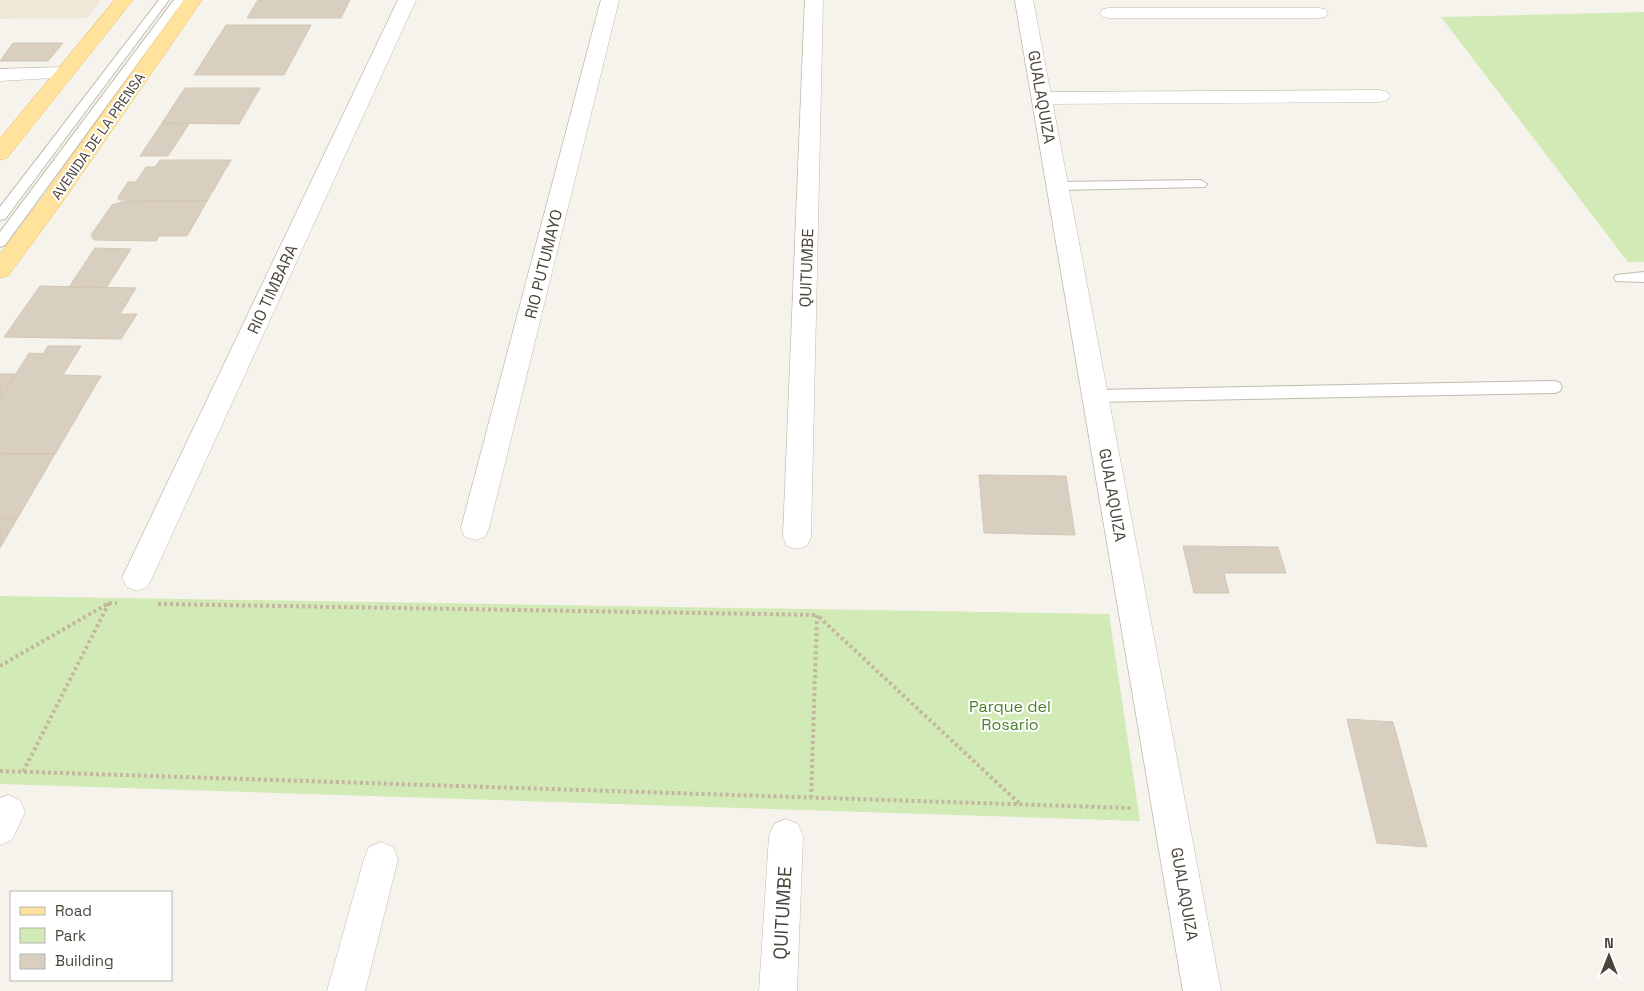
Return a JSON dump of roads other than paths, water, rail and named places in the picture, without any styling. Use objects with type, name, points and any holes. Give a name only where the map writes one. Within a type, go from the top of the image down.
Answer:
[{"type":"main road","points":[[0,153],[124,0]]},
{"type":"main road","name":"AVENIDA DE LA PRENSA","points":[[0,270],[53,199],[193,0]]},
{"type":"street","name":"RIO TIMBARA","points":[[137,578],[407,0]]},
{"type":"street","name":"RIO PUTUMAYO","points":[[475,528],[610,0]]},
{"type":"street","name":"QUITUMBE","points":[[796,537],[814,0]]},
{"type":"street","name":"GUALAQUIZA","points":[[1024,0],[1202,991]]},
{"type":"street","points":[[1110,13],[1195,6],[1319,13]]},
{"type":"street","points":[[0,75],[64,73]]},
{"type":"street","points":[[1042,98],[1380,96]]},
{"type":"street","name":"QUITUMBE","points":[[778,991],[786,836]]},
{"type":"street","points":[[346,991],[381,859]]},
{"type":"lane","points":[[0,216],[164,0]]},
{"type":"lane","points":[[0,242],[179,0]]},
{"type":"lane","points":[[1058,186],[1201,184]]},
{"type":"lane","points":[[1621,278],[1644,277]]},
{"type":"lane","points":[[1096,396],[1555,387]]},
{"type":"park label","name":"Parque del Rosario","points":[[1010,715]]}]
